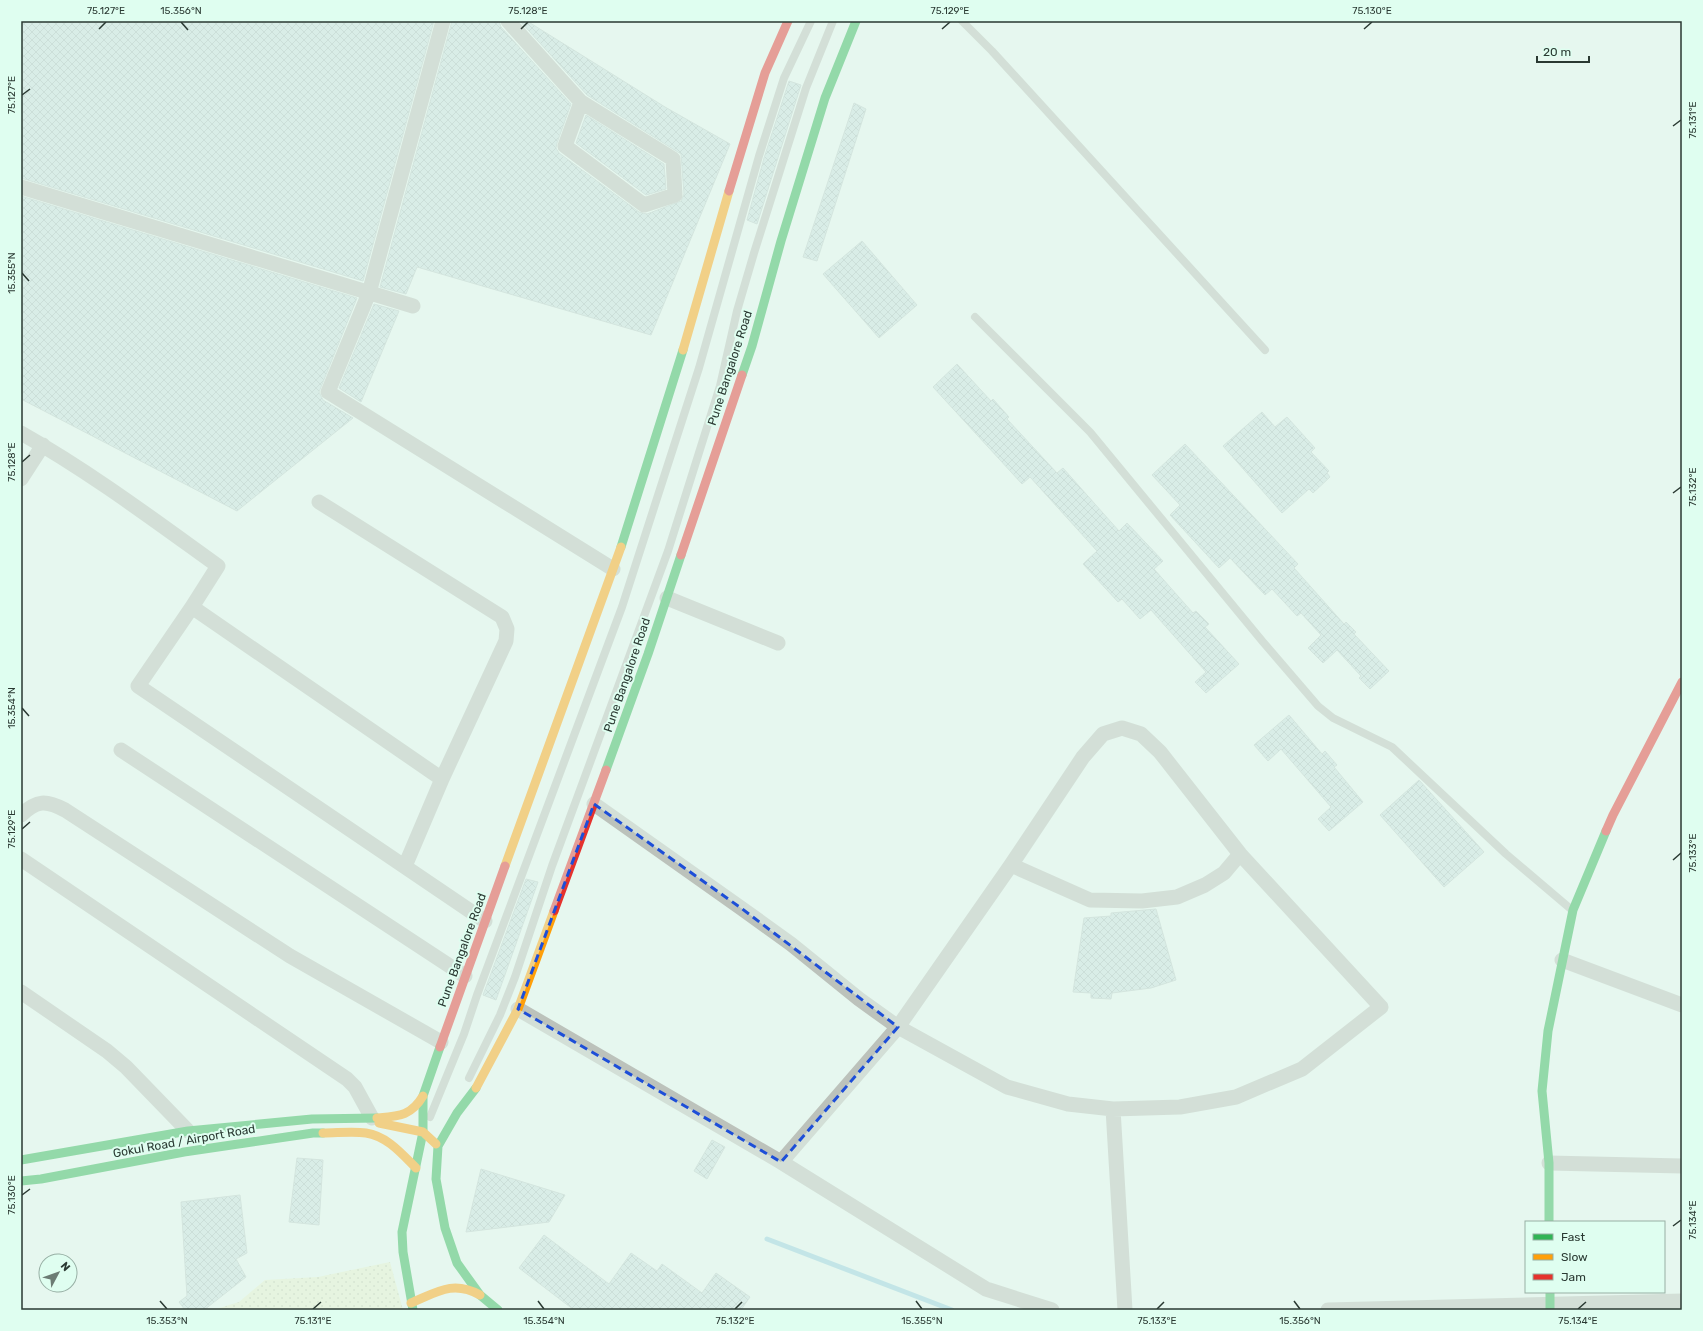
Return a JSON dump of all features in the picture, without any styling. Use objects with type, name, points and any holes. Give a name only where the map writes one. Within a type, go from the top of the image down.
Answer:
[{"type":"main road","name":"Pune Bangalore Road","points":[[412,1306],[403,1252],[402,1232],[424,1132],[423,1096],[441,1042],[613,569],[678,365],[752,113],[765,73],[788,21]]},
{"type":"main road","name":"Pune Bangalore Road","points":[[498,1310],[480,1295],[457,1263],[452,1252],[445,1228],[436,1179],[438,1146],[457,1113],[477,1086],[518,1009],[594,804],[667,598],[752,346],[781,241],[824,98],[856,21]]},
{"type":"main road","points":[[1549,1221],[1549,1163],[1542,1091],[1548,1031],[1573,910],[1613,815],[1682,682]]},
{"type":"main road","name":"Gokul Road / Airport Road","points":[[21,1160],[188,1131],[312,1119],[400,1116],[417,1106],[423,1096]]},
{"type":"main road","name":"Gokul Road / Airport Road","points":[[351,1118],[424,1132]]},
{"type":"main road","points":[[424,1132],[438,1146]]},
{"type":"main road","name":"Gokul Road / Airport Road","points":[[21,1181],[41,1179],[184,1152],[313,1133],[366,1133],[382,1138],[401,1153],[416,1168]]},
{"type":"main road","points":[[412,1306],[444,1290],[460,1286],[480,1295]]},
{"type":"street","points":[[443,21],[369,293],[328,392],[613,569]]},
{"type":"street","points":[[508,21],[581,102],[673,159],[675,195],[644,206],[565,146],[581,102]]},
{"type":"street","points":[[21,187],[413,306]]},
{"type":"street","points":[[21,433],[43,445],[141,511],[218,566],[138,686],[485,921]]},
{"type":"street","points":[[21,479],[43,445]]},
{"type":"street","points":[[319,502],[502,617],[507,629],[506,641],[442,778],[405,866]]},
{"type":"street","points":[[667,598],[778,643]]},
{"type":"street","points":[[192,607],[442,778]]},
{"type":"street","points":[[594,804],[748,912],[791,944],[858,999],[898,1027],[1006,1087],[1068,1104],[1113,1109],[1180,1107],[1236,1097],[1302,1069],[1381,1007],[1240,854],[1160,752],[1141,734],[1122,728],[1104,734],[1083,757],[1011,865],[898,1027],[781,1162]]},
{"type":"street","points":[[121,750],[465,976]]},
{"type":"street","points":[[21,815],[41,802],[53,803],[290,956],[441,1042]]},
{"type":"street","points":[[1011,865],[1090,900],[1142,902],[1176,897],[1205,885],[1224,873],[1240,854]]},
{"type":"street","points":[[21,859],[347,1079],[355,1087],[372,1118]]},
{"type":"street","points":[[1562,960],[1682,1005]]},
{"type":"street","points":[[21,992],[112,1055],[126,1067],[188,1131]]},
{"type":"street","points":[[518,1009],[781,1162],[986,1288],[1052,1310]]},
{"type":"street","points":[[1113,1109],[1125,1310]]},
{"type":"street","points":[[1549,1163],[1682,1166]]},
{"type":"street","points":[[1328,1310],[1550,1302],[1682,1301]]},
{"type":"lane","points":[[424,1132],[464,1034],[482,981],[622,607],[699,368],[759,156],[782,85],[811,21]]},
{"type":"lane","points":[[438,1146],[464,1088],[500,1015],[515,977],[552,866],[668,551],[720,386],[737,311],[754,253],[806,88],[833,21]]},
{"type":"lane","points":[[962,21],[997,57],[1265,350]]},
{"type":"lane","points":[[975,317],[1090,432],[1318,706],[1333,718],[1377,739],[1397,751],[1506,854],[1573,910]]},
{"type":"highlighted area","points":[[594,804],[741,908],[898,1027],[781,1162],[518,1009]]},
{"type":"green space","points":[[390,1262],[403,1310],[213,1310],[239,1302],[265,1280],[318,1277]]},
{"type":"building","points":[[21,21],[434,21],[363,281],[21,178]]},
{"type":"building","points":[[452,21],[499,21],[501,27],[571,104],[557,143],[556,148],[559,153],[639,212],[647,214],[681,201],[684,194],[681,154],[587,95],[520,21],[527,21],[665,107],[730,144],[651,335],[417,267],[406,294],[380,287]]},
{"type":"building","points":[[789,81],[801,85],[757,224],[747,220],[764,158]]},
{"type":"building","points":[[854,103],[866,109],[817,261],[803,257]]},
{"type":"building","points":[[586,115],[664,164],[666,189],[646,195],[576,143]]},
{"type":"building","points":[[21,196],[357,298],[319,392],[323,400],[353,418],[237,511],[21,399]]},
{"type":"building","points":[[862,241],[917,305],[879,338],[823,274]]},
{"type":"building","points":[[374,304],[399,311],[361,402],[339,388]]},
{"type":"building","points":[[957,364],[991,401],[993,399],[1009,417],[1007,419],[1057,473],[1063,468],[1119,531],[1127,523],[1163,561],[1154,569],[1193,613],[1196,611],[1209,624],[1205,627],[1239,664],[1206,693],[1195,682],[1206,672],[1151,610],[1140,619],[1122,599],[1118,602],[1083,564],[1097,551],[1030,477],[1022,484],[933,387]]},
{"type":"building","points":[[1262,412],[1275,427],[1287,417],[1315,448],[1311,452],[1329,471],[1327,473],[1330,477],[1313,493],[1309,489],[1282,513],[1223,446]]},
{"type":"building","points":[[1185,444],[1298,564],[1294,568],[1344,624],[1346,622],[1356,632],[1354,634],[1389,671],[1370,689],[1359,678],[1361,676],[1337,650],[1323,663],[1308,648],[1321,635],[1301,613],[1297,616],[1272,589],[1265,595],[1230,558],[1219,568],[1170,515],[1180,505],[1152,475]]},
{"type":"building","points":[[1289,715],[1322,754],[1325,751],[1337,765],[1334,767],[1363,802],[1329,831],[1318,819],[1331,807],[1281,749],[1268,761],[1254,745]]},
{"type":"building","points":[[1419,780],[1484,852],[1444,887],[1380,815]]},
{"type":"building","points":[[526,879],[538,882],[496,1000],[483,995]]},
{"type":"building","points":[[1156,909],[1176,980],[1151,988],[1112,993],[1111,999],[1091,998],[1091,993],[1073,992],[1084,918],[1111,916],[1111,913]]},
{"type":"building","points":[[712,1140],[725,1147],[707,1179],[694,1171]]},
{"type":"building","points":[[297,1158],[323,1160],[319,1225],[289,1222]]},
{"type":"building","points":[[481,1169],[565,1195],[549,1222],[466,1232]]},
{"type":"building","points":[[240,1195],[247,1253],[236,1259],[246,1277],[204,1310],[185,1310],[179,1302],[187,1296],[181,1202]]},
{"type":"building","points":[[544,1235],[609,1284],[631,1253],[657,1271],[662,1264],[702,1293],[716,1273],[750,1297],[741,1310],[574,1310],[519,1268]]},
{"type":"waterway","points":[[767,1239],[952,1310]]},
{"type":"traffic: fast","points":[[742,375],[752,346],[781,241],[825,98],[856,21]]},
{"type":"traffic: fast","points":[[621,547],[683,350]]},
{"type":"traffic: fast","points":[[606,770],[648,654],[681,555]]},
{"type":"traffic: fast","points":[[1549,1221],[1549,1163],[1542,1091],[1548,1031],[1573,910],[1606,831]]},
{"type":"traffic: fast","points":[[413,1310],[403,1252],[402,1232],[423,1132],[423,1096],[440,1047]]},
{"type":"traffic: fast","points":[[476,1088],[457,1113],[438,1146],[436,1179],[445,1228],[457,1263],[480,1295],[498,1310]]},
{"type":"traffic: fast","points":[[21,1160],[188,1131],[312,1119],[377,1118]]},
{"type":"traffic: fast","points":[[21,1181],[41,1179],[184,1152],[313,1133],[323,1133]]},
{"type":"traffic: fast","points":[[1550,1293],[1550,1310]]},
{"type":"traffic: slow","points":[[683,350],[729,191]]},
{"type":"traffic: slow","points":[[505,866],[621,547]]},
{"type":"traffic: slow","points":[[476,1088],[518,1009],[554,911]]},
{"type":"traffic: slow","points":[[377,1118],[392,1117],[404,1114],[414,1108],[423,1096]]},
{"type":"traffic: slow","points":[[379,1123],[423,1132],[436,1144]]},
{"type":"traffic: slow","points":[[323,1133],[356,1132],[374,1135],[394,1146],[416,1168]]},
{"type":"traffic: slow","points":[[411,1303],[445,1289],[453,1288],[461,1288],[480,1295]]},
{"type":"traffic: jam","points":[[729,191],[765,73],[788,21]]},
{"type":"traffic: jam","points":[[681,555],[742,375]]},
{"type":"traffic: jam","points":[[1606,831],[1682,682]]},
{"type":"traffic: jam","points":[[554,911],[606,770]]},
{"type":"traffic: jam","points":[[440,1047],[505,866]]}]
